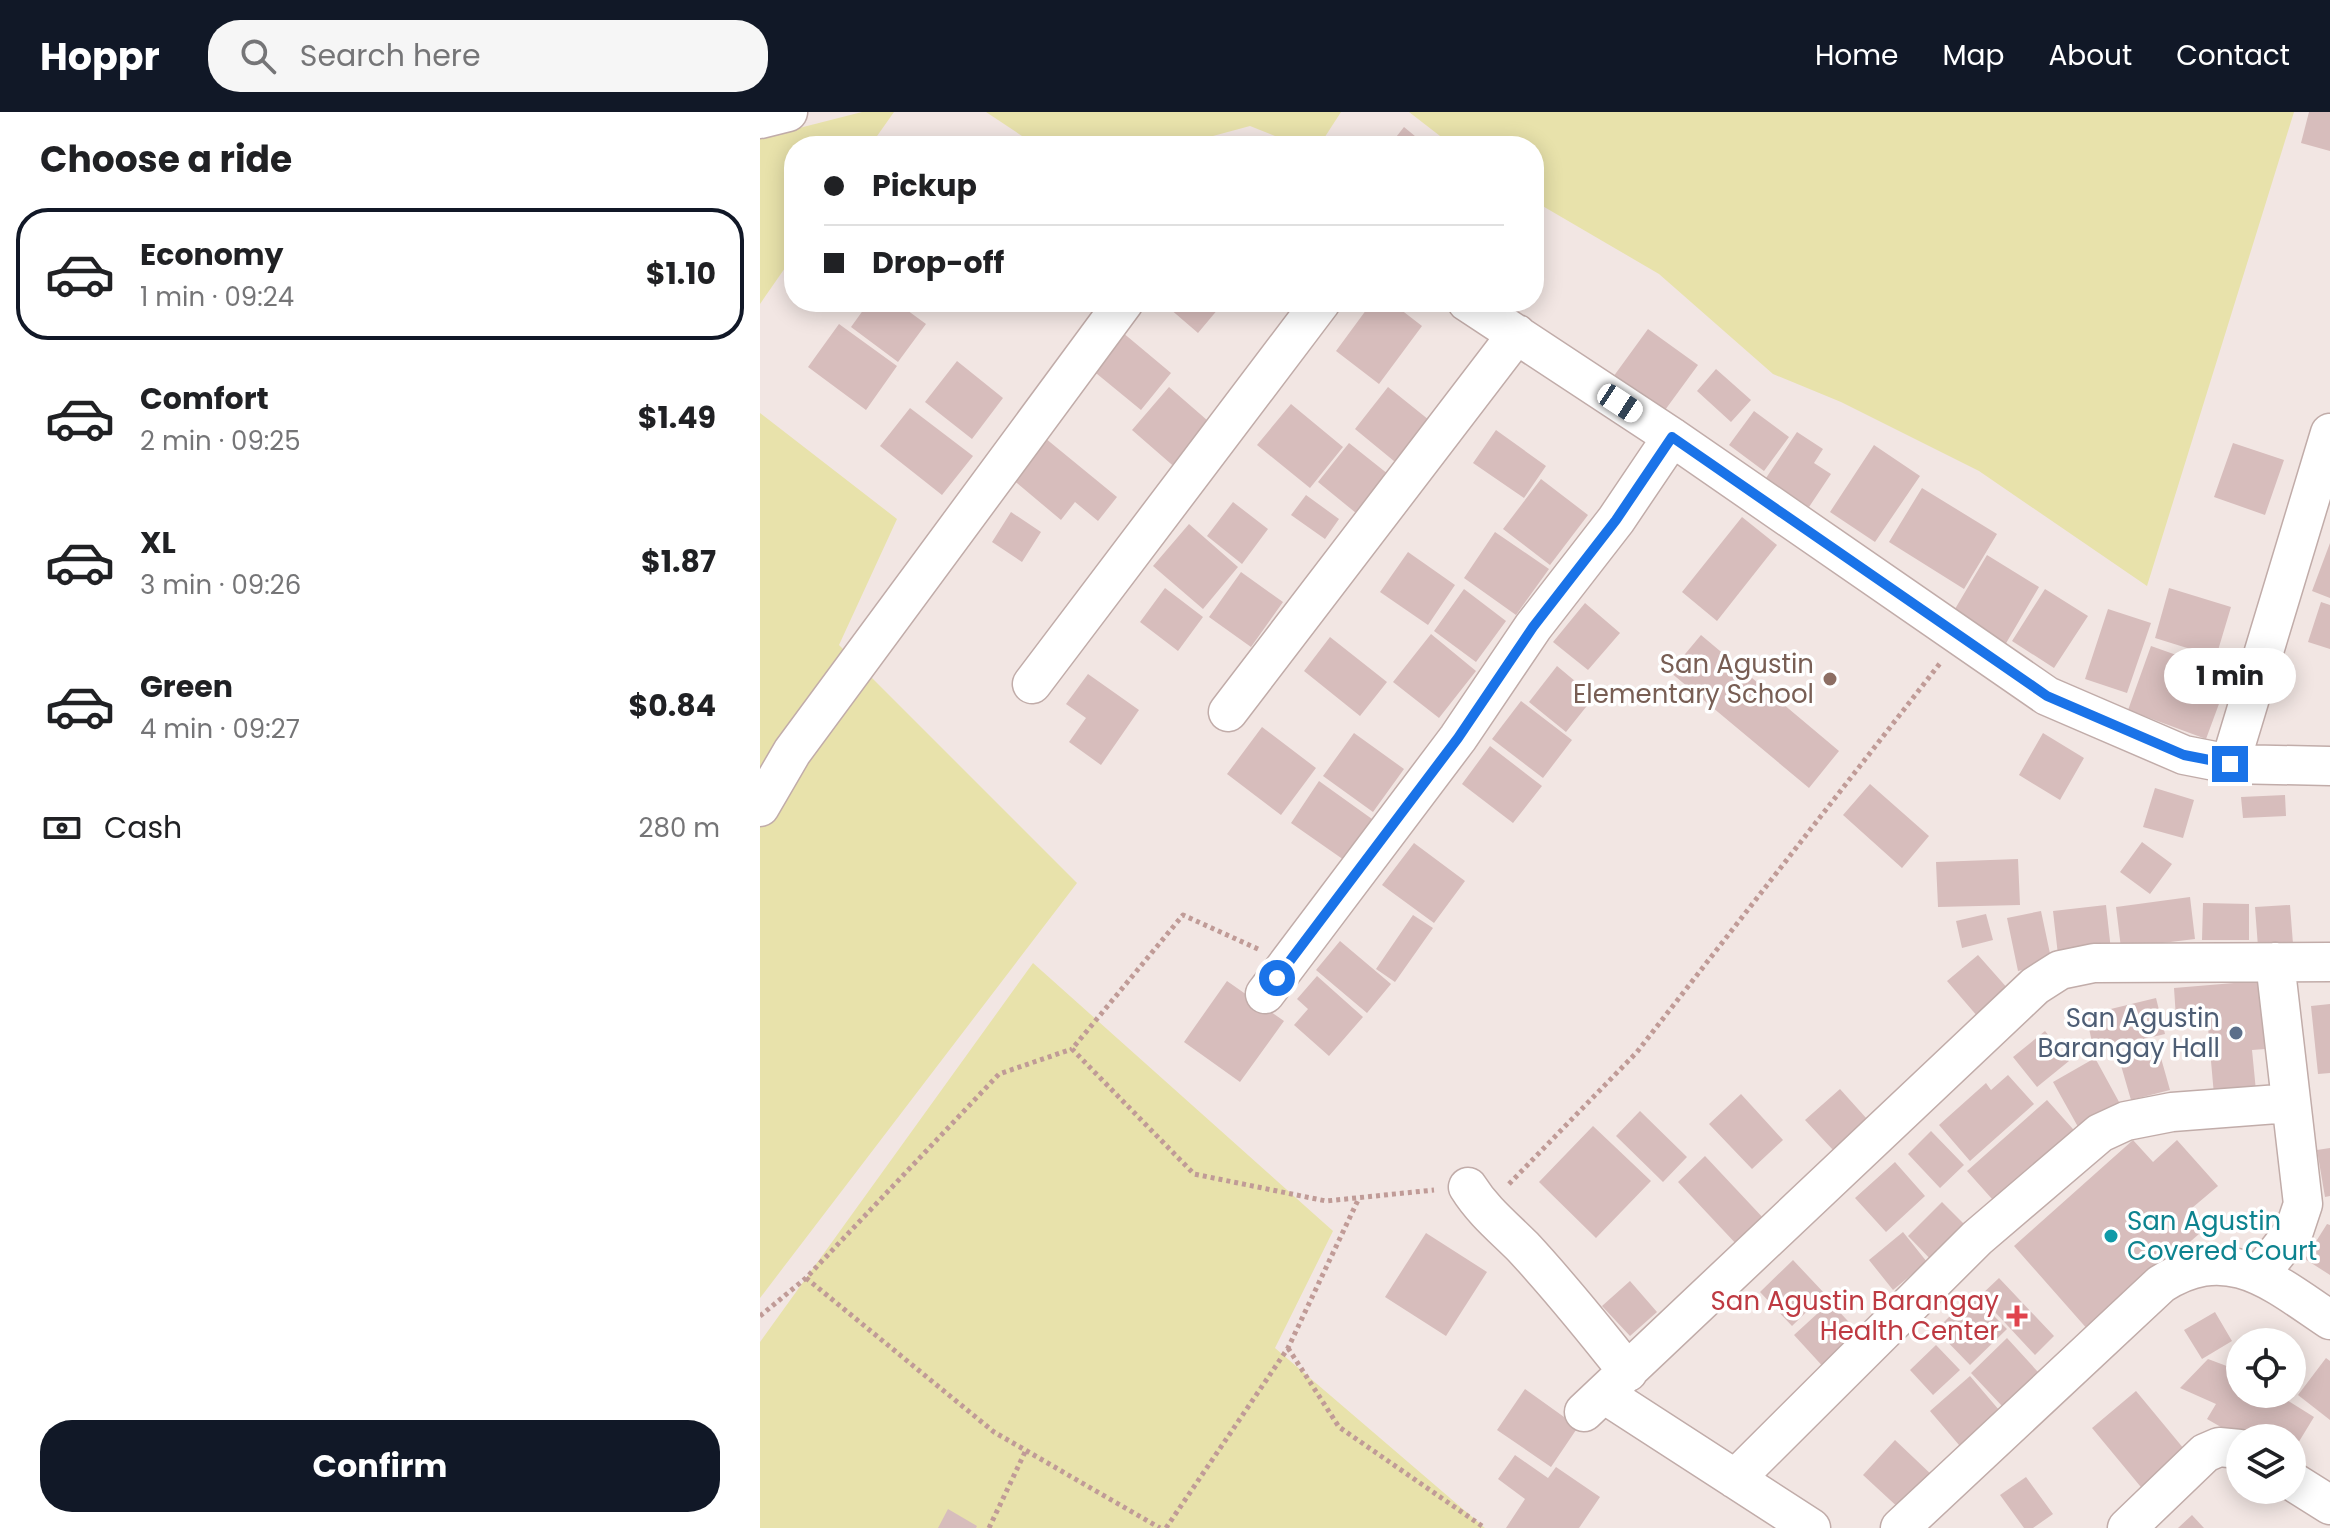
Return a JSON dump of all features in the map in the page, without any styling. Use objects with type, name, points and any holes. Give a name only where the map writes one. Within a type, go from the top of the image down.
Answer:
[{"type":"street","points":[[760,119],[788,112]]},
{"type":"street","points":[[760,807],[792,752],[1117,312]]},
{"type":"street","points":[[1032,684],[1313,312]]},
{"type":"street","points":[[1483,312],[1672,437],[2047,696],[2184,755],[2230,764],[2330,766]]},
{"type":"street","points":[[1228,712],[1517,334]]},
{"type":"street","points":[[2230,764],[2330,433]]},
{"type":"street","points":[[1265,994],[1458,738],[1533,627],[1616,520],[1672,437]]},
{"type":"street","points":[[2260,1274],[2294,1231],[2303,1204],[2275,962]]},
{"type":"street","points":[[1605,1393],[1949,1066],[2060,970],[2094,963],[2330,962]]},
{"type":"street","points":[[1735,1479],[1977,1238],[2100,1133],[2126,1121],[2172,1112],[2291,1103]]},
{"type":"street","points":[[1475,1199],[1581,1312],[1605,1393],[1811,1528]]},
{"type":"street","points":[[1900,1528],[2161,1284],[2184,1269],[2207,1264],[2230,1265],[2260,1274],[2330,1320]]},
{"type":"street","points":[[2127,1528],[2205,1453],[2226,1448]]},
{"type":"street","points":[[2306,1490],[2330,1505]]},
{"type":"path","points":[[1072,1049],[1194,1174],[1326,1201],[1359,1198],[1475,1199],[1637,1052],[1961,636]]},
{"type":"path","points":[[760,1316],[806,1278],[999,1074],[1072,1049],[1183,915],[1288,963]]},
{"type":"path","points":[[806,1278],[994,1432],[1165,1528],[1288,1348],[1359,1198]]},
{"type":"path","points":[[1288,1348],[1339,1427],[1482,1526]]},
{"type":"path","points":[[989,1528],[1026,1450]]},
{"type":"shaded area","points":[[862,112],[894,112],[877,136],[784,136],[784,269],[760,304],[760,138]]},
{"type":"shaded area","points":[[986,112],[1341,112],[1325,136],[1275,136],[1250,126],[1213,136],[1022,136]]},
{"type":"shaded area","points":[[1409,112],[2294,112],[2147,586],[1979,471],[1841,402],[1773,374],[1659,274],[1544,207],[1544,136],[1440,136]]},
{"type":"shaded area","points":[[760,413],[897,519],[839,645],[1077,883],[760,1298]]},
{"type":"shaded area","points":[[1033,963],[1333,1231],[1275,1348],[1485,1528],[760,1528],[760,1342]]},
{"type":"building","points":[[2309,112],[2330,112],[2330,151],[2301,143]]},
{"type":"building","points":[[1404,127],[1415,136],[1397,136]]},
{"type":"building","points":[[862,312],[910,312],[926,324],[898,362],[851,327]]},
{"type":"building","points":[[1174,312],[1216,312],[1198,333]]},
{"type":"building","points":[[1365,312],[1404,312],[1422,326],[1379,384],[1336,351]]},
{"type":"building","points":[[839,324],[897,366],[866,410],[808,367]]},
{"type":"building","points":[[1648,329],[1698,365],[1657,421],[1608,384]]},
{"type":"building","points":[[1122,332],[1171,373],[1141,410],[1091,369]]},
{"type":"building","points":[[957,361],[1003,398],[972,439],[925,402]]},
{"type":"building","points":[[1716,369],[1751,400],[1731,422],[1697,391]]},
{"type":"building","points":[[1169,387],[1215,427],[1178,470],[1132,430]]},
{"type":"building","points":[[1388,387],[1434,424],[1400,466],[1355,429]]},
{"type":"building","points":[[1291,404],[1343,447],[1310,488],[1257,445]]},
{"type":"building","points":[[910,408],[973,456],[942,495],[880,446]]},
{"type":"building","points":[[1754,411],[1789,437],[1764,471],[1729,445]]},
{"type":"building","points":[[1496,430],[1546,466],[1524,498],[1473,463]]},
{"type":"building","points":[[1797,432],[1823,449],[1814,463],[1831,474],[1809,507],[1766,478]]},
{"type":"building","points":[[1045,438],[1117,497],[1098,521],[1075,502],[1061,520],[1012,479]]},
{"type":"building","points":[[1349,443],[1398,482],[1367,522],[1318,482]]},
{"type":"building","points":[[2233,443],[2284,460],[2265,515],[2214,497]]},
{"type":"building","points":[[1874,445],[1920,476],[1875,542],[1830,512]]},
{"type":"building","points":[[1541,479],[1588,515],[1550,565],[1503,529]]},
{"type":"building","points":[[1922,488],[1997,534],[1964,589],[1889,542]]},
{"type":"building","points":[[1306,495],[1339,519],[1325,539],[1291,515]]},
{"type":"building","points":[[1233,502],[1268,529],[1242,564],[1207,536]]},
{"type":"building","points":[[1011,512],[1041,532],[1022,562],[992,542]]},
{"type":"building","points":[[1742,517],[1777,545],[1717,621],[1682,592]]},
{"type":"building","points":[[1189,524],[1238,567],[1203,609],[1153,566]]},
{"type":"building","points":[[1495,532],[1549,569],[1516,615],[1464,578]]},
{"type":"building","points":[[2330,543],[2330,598],[2312,591]]},
{"type":"building","points":[[1408,552],[1455,585],[1428,625],[1380,592]]},
{"type":"building","points":[[1987,555],[2039,587],[2005,645],[1952,614]]},
{"type":"building","points":[[1241,572],[1283,602],[1251,647],[1209,617]]},
{"type":"building","points":[[1165,588],[1203,617],[1178,651],[1140,622]]},
{"type":"building","points":[[2169,588],[2231,607],[2216,657],[2155,638]]},
{"type":"building","points":[[1464,589],[1506,621],[1476,662],[1434,631]]},
{"type":"building","points":[[2045,589],[2088,616],[2054,668],[2012,641]]},
{"type":"building","points":[[2321,602],[2330,605],[2330,649],[2308,642]]},
{"type":"building","points":[[1585,603],[1620,633],[1588,670],[1553,642]]},
{"type":"building","points":[[2108,609],[2151,623],[2127,693],[2085,679]]},
{"type":"building","points":[[1431,634],[1476,671],[1439,718],[1393,682]]},
{"type":"building","points":[[1701,635],[1839,751],[1809,788],[1670,672]]},
{"type":"building","points":[[1330,637],[1387,682],[1360,716],[1304,671]]},
{"type":"building","points":[[2151,646],[2230,674],[2206,739],[2128,710]]},
{"type":"building","points":[[1557,666],[1594,697],[1566,732],[1529,702]]},
{"type":"building","points":[[1088,674],[1139,710],[1101,765],[1069,742],[1086,718],[1066,704]]},
{"type":"building","points":[[1521,701],[1572,740],[1543,778],[1492,739]]},
{"type":"building","points":[[1262,727],[1316,768],[1281,815],[1227,774]]},
{"type":"building","points":[[1354,733],[1404,769],[1373,812],[1323,776]]},
{"type":"building","points":[[2043,733],[2084,758],[2060,800],[2019,775]]},
{"type":"building","points":[[1490,746],[1542,786],[1513,823],[1462,784]]},
{"type":"building","points":[[1319,781],[1372,819],[1344,860],[1291,823]]},
{"type":"building","points":[[1870,784],[1929,836],[1902,868],[1843,815]]},
{"type":"building","points":[[2155,788],[2194,800],[2183,838],[2143,827]]},
{"type":"building","points":[[2285,795],[2286,816],[2243,818],[2241,797]]},
{"type":"building","points":[[2142,842],[2172,864],[2150,894],[2120,872]]},
{"type":"building","points":[[1414,843],[1465,881],[1434,923],[1382,885]]},
{"type":"building","points":[[2018,859],[2020,905],[1938,907],[1936,862]]},
{"type":"building","points":[[2190,897],[2195,939],[2121,948],[2116,907]]},
{"type":"building","points":[[2203,903],[2249,904],[2249,940],[2202,940]]},
{"type":"building","points":[[2106,905],[2111,950],[2058,955],[2053,911]]},
{"type":"building","points":[[2290,905],[2293,944],[2258,947],[2255,907]]},
{"type":"building","points":[[2041,911],[2052,963],[2018,971],[2007,918]]},
{"type":"building","points":[[1986,914],[1993,940],[1962,948],[1956,921]]},
{"type":"building","points":[[1413,915],[1433,928],[1395,982],[1376,969]]},
{"type":"building","points":[[1340,941],[1391,984],[1367,1013],[1316,970]]},
{"type":"building","points":[[1978,955],[2009,990],[1978,1017],[1947,981]]},
{"type":"building","points":[[1317,976],[1363,1017],[1329,1056],[1294,1025],[1308,1009],[1297,999]]},
{"type":"building","points":[[1227,981],[1284,1021],[1240,1082],[1184,1042]]},
{"type":"building","name":"San Agustin Barangay Hall","points":[[2258,981],[2265,1049],[2252,1050],[2256,1091],[2214,1095],[2207,1016],[2176,1018],[2174,988]]},
{"type":"building","points":[[2156,998],[2165,1034],[2094,1051],[2086,1015]]},
{"type":"building","points":[[2330,1004],[2330,1073],[2318,1074],[2311,1006]]},
{"type":"building","points":[[2045,1031],[2069,1061],[2037,1087],[2013,1057]]},
{"type":"building","points":[[2159,1051],[2170,1090],[2131,1100],[2120,1062]]},
{"type":"building","points":[[2095,1058],[2124,1111],[2082,1134],[2053,1082]]},
{"type":"building","points":[[2008,1075],[2034,1104],[1970,1161],[1939,1125],[1986,1083],[1991,1090]]},
{"type":"building","points":[[1840,1089],[1867,1119],[1833,1150],[1805,1120]]},
{"type":"building","points":[[1741,1094],[1783,1140],[1752,1169],[1709,1124]]},
{"type":"building","points":[[2047,1100],[2081,1138],[2001,1209],[1967,1171]]},
{"type":"building","points":[[1640,1111],[1687,1157],[1663,1182],[1616,1136]]},
{"type":"building","points":[[1593,1126],[1651,1181],[1596,1238],[1539,1182]]},
{"type":"building","points":[[1931,1131],[1964,1165],[1940,1188],[1908,1154]]},
{"type":"building","name":"San Agustin Covered Court","points":[[2133,1140],[2153,1162],[2177,1140],[2218,1186],[2192,1208],[2208,1226],[2089,1331],[2014,1246]]},
{"type":"building","points":[[2330,1148],[2330,1196],[2325,1197],[2317,1150]]},
{"type":"building","points":[[1705,1156],[1766,1221],[1739,1247],[1678,1182]]},
{"type":"building","points":[[1895,1162],[1925,1196],[1886,1232],[1855,1198]]},
{"type":"building","points":[[1942,1202],[1974,1234],[1939,1268],[1908,1236]]},
{"type":"building","points":[[2327,1224],[2330,1225],[2330,1275],[2305,1259]]},
{"type":"building","points":[[1903,1232],[1927,1262],[1893,1290],[1869,1260]]},
{"type":"building","points":[[1426,1233],[1487,1272],[1446,1336],[1385,1297]]},
{"type":"building","points":[[1793,1260],[1825,1294],[1792,1326],[1760,1292]]},
{"type":"building","name":"San Agustin Barangay Health Center","points":[[1999,1278],[2054,1336],[2035,1355],[1980,1296]]},
{"type":"building","points":[[1630,1281],[1657,1312],[1630,1336],[1602,1306]]},
{"type":"building","points":[[1972,1294],[2007,1329],[1970,1365],[1936,1330]]},
{"type":"building","points":[[1830,1302],[1863,1337],[1827,1371],[1794,1335]]},
{"type":"building","points":[[2215,1312],[2226,1331],[2226,1345],[2202,1359],[2184,1330]]},
{"type":"building","points":[[2007,1338],[2038,1372],[2002,1406],[1971,1373]]},
{"type":"building","points":[[1936,1345],[1960,1370],[1933,1395],[1910,1370]]},
{"type":"building","points":[[2326,1358],[2330,1361],[2330,1420],[2306,1401],[2306,1384]]},
{"type":"building","points":[[2208,1359],[2226,1366],[2226,1408],[2300,1408],[2314,1417],[2306,1430],[2306,1424],[2226,1424],[2226,1430],[2207,1419],[2216,1404],[2180,1388]]},
{"type":"building","points":[[1970,1376],[2005,1417],[1965,1452],[1930,1411]]},
{"type":"building","points":[[1525,1389],[1578,1427],[1551,1467],[1497,1430]]},
{"type":"building","points":[[2136,1391],[2189,1455],[2145,1492],[2092,1428]]},
{"type":"building","points":[[1895,1440],[1934,1477],[1902,1511],[1863,1475]]},
{"type":"building","points":[[1515,1455],[1548,1478],[1556,1467],[1600,1497],[1579,1528],[1506,1528],[1525,1499],[1498,1479]]},
{"type":"building","points":[[2026,1477],[2053,1514],[2033,1528],[2024,1528],[2000,1495]]},
{"type":"building","points":[[948,1509],[977,1526],[976,1528],[938,1528]]},
{"type":"building","points":[[2192,1515],[2204,1528],[2178,1528]]},
{"type":"place","name":"San Agustin Elementary School","points":[[1830,679]]},
{"type":"place","name":"San Agustin Barangay Hall","points":[[2236,1033]]},
{"type":"place","name":"San Agustin Covered Court","points":[[2111,1236]]},
{"type":"place","name":"San Agustin Barangay Health Center","points":[[2017,1316]]},
{"type":"route","points":[[1277,978],[1458,738],[1533,627],[1616,520],[1672,437],[2047,696],[2184,755],[2230,764]]}]
